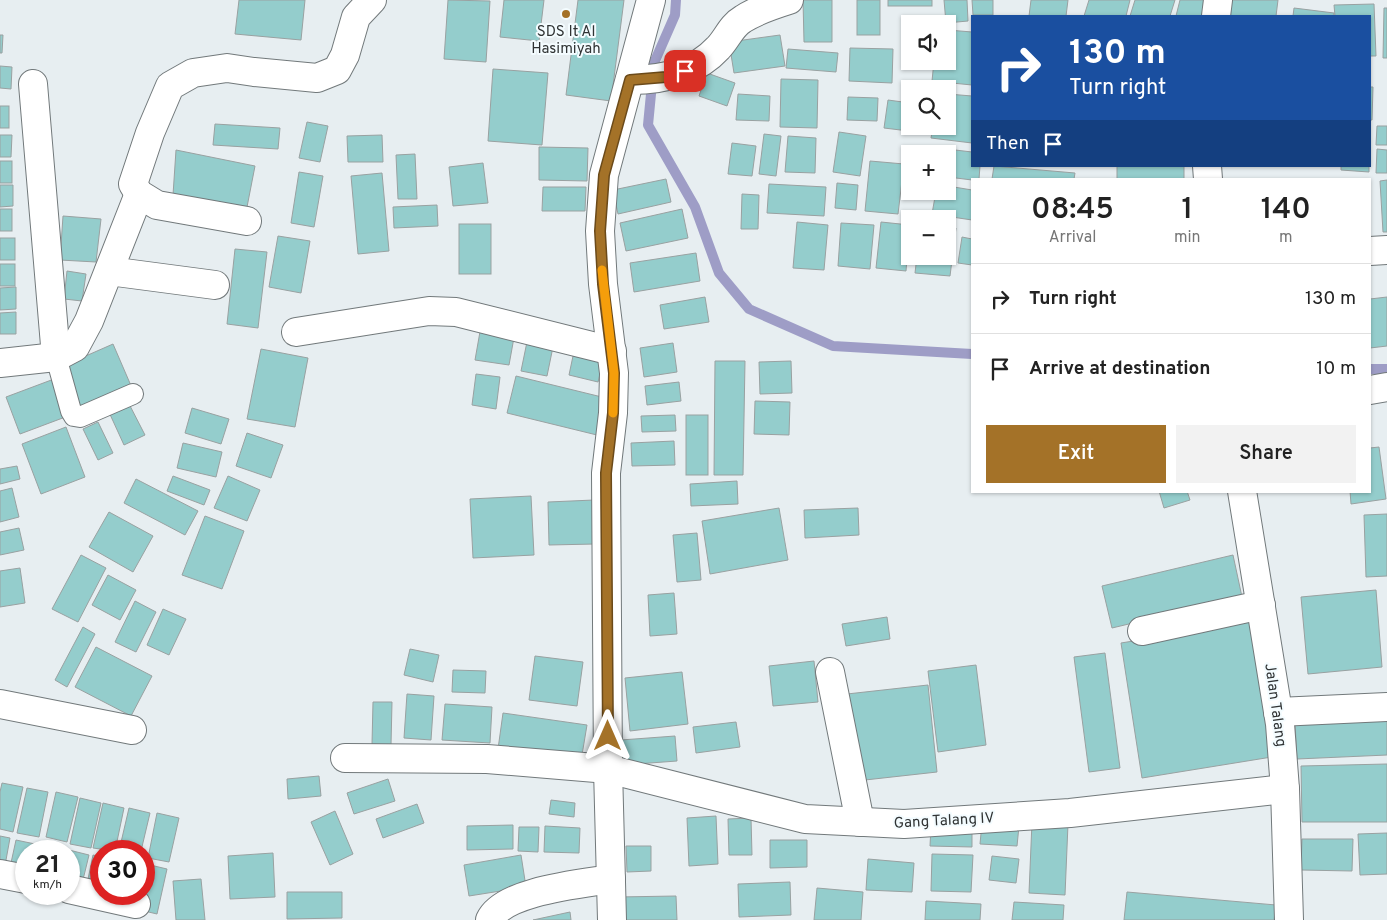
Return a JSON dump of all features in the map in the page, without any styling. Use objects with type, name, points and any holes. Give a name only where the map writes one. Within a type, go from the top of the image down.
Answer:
[{"type":"street","points":[[247,221],[157,205],[139,194],[133,184],[150,133],[170,86],[193,73],[227,68],[317,78],[336,70],[346,56],[356,17],[372,0]]},
{"type":"street","points":[[612,920],[608,769],[606,473],[613,413],[614,373],[603,284],[600,231],[604,175],[646,79],[652,0]]},
{"type":"street","points":[[646,79],[675,75],[695,66],[719,47],[741,20],[758,11],[789,0]]},
{"type":"street","points":[[1216,15],[1218,0]]},
{"type":"street","points":[[33,84],[56,357]]},
{"type":"street","points":[[0,363],[56,357],[75,347],[89,321],[139,194]]},
{"type":"street","points":[[1371,251],[1387,250]]},
{"type":"street","points":[[108,271],[215,285]]},
{"type":"street","points":[[296,332],[428,311],[456,312],[612,351]]},
{"type":"street","points":[[1371,390],[1387,387]]},
{"type":"street","name":"Jalan Talang","points":[[1242,493],[1278,712],[1285,789],[1289,920]]},
{"type":"street","points":[[1142,631],[1261,605]]},
{"type":"street","points":[[830,672],[860,822]]},
{"type":"street","points":[[0,704],[123,729]]},
{"type":"street","points":[[1278,712],[1387,708]]},
{"type":"street","name":"Gang Talang IV","points":[[345,758],[487,759],[608,769],[805,819],[904,824],[1070,813],[1285,789]]},
{"type":"street","points":[[0,874],[15,877]]},
{"type":"street","points":[[490,920],[494,911],[535,892],[611,879]]},
{"type":"lane","points":[[56,357],[74,416],[80,416],[134,394]]},
{"type":"building","points":[[239,0],[305,0],[301,40],[235,34]]},
{"type":"building","points":[[448,0],[490,1],[486,62],[444,59]]},
{"type":"building","points":[[504,0],[544,0],[539,41],[500,37]]},
{"type":"building","points":[[578,0],[624,0],[611,101],[566,95]]},
{"type":"building","points":[[803,0],[832,0],[832,42],[804,42]]},
{"type":"building","points":[[857,0],[880,0],[880,35],[857,35]]},
{"type":"building","points":[[888,0],[932,0],[932,6],[888,6]]},
{"type":"building","points":[[944,0],[967,0],[968,21],[956,22],[956,15],[945,15]]},
{"type":"building","points":[[972,0],[993,0],[993,15],[973,15]]},
{"type":"building","points":[[1031,0],[1068,0],[1066,15],[1029,15]]},
{"type":"building","points":[[1089,0],[1130,0],[1126,15],[1084,15]]},
{"type":"building","points":[[1135,0],[1175,0],[1170,15],[1130,15]]},
{"type":"building","points":[[1180,0],[1208,0],[1204,15],[1176,15]]},
{"type":"building","points":[[1232,0],[1278,0],[1276,15],[1230,15]]},
{"type":"building","points":[[1374,4],[1376,56],[1371,56],[1371,15],[1335,15],[1334,5]]},
{"type":"building","points":[[1294,8],[1334,13],[1334,15],[1293,15]]},
{"type":"building","points":[[1384,8],[1387,8],[1387,58],[1383,58]]},
{"type":"building","points":[[956,31],[971,32],[971,85],[956,83],[956,80],[932,80],[933,70],[956,70]]},
{"type":"building","points":[[0,35],[3,35],[2,53],[0,53]]},
{"type":"building","points":[[780,35],[785,66],[734,73],[729,42]]},
{"type":"building","points":[[850,48],[893,49],[892,83],[849,81]]},
{"type":"building","points":[[788,49],[838,53],[836,72],[786,68]]},
{"type":"building","points":[[0,66],[12,67],[11,89],[0,88]]},
{"type":"building","points":[[493,69],[548,73],[542,145],[488,141]]},
{"type":"building","points":[[707,73],[735,83],[727,106],[699,96]]},
{"type":"building","points":[[781,79],[818,80],[817,128],[780,127]]},
{"type":"building","points":[[1371,87],[1373,87],[1372,120]]},
{"type":"building","points":[[738,94],[770,96],[769,121],[736,120]]},
{"type":"building","points":[[956,95],[971,96],[971,143],[931,138],[932,135],[956,135]]},
{"type":"building","points":[[848,97],[878,98],[877,121],[847,120]]},
{"type":"building","points":[[888,100],[901,102],[901,130],[884,128]]},
{"type":"building","points":[[0,106],[9,106],[9,128],[0,128]]},
{"type":"building","points":[[307,122],[328,126],[320,162],[299,158]]},
{"type":"building","points":[[215,124],[280,128],[278,149],[213,145]]},
{"type":"building","points":[[1377,126],[1387,126],[1387,145],[1376,145]]},
{"type":"building","points":[[839,132],[866,136],[860,176],[833,172]]},
{"type":"building","points":[[764,134],[781,136],[776,176],[759,174]]},
{"type":"building","points":[[0,135],[12,135],[11,157],[0,157]]},
{"type":"building","points":[[382,135],[383,162],[348,162],[347,136]]},
{"type":"building","points":[[788,136],[816,138],[815,173],[785,172]]},
{"type":"building","points":[[732,143],[756,146],[752,176],[728,174]]},
{"type":"building","points":[[539,147],[588,148],[587,181],[539,180]]},
{"type":"building","points":[[1377,149],[1387,150],[1387,173],[1376,173]]},
{"type":"building","points":[[176,150],[255,166],[247,207],[173,195]]},
{"type":"building","points":[[956,150],[971,152],[971,167],[980,167],[979,178],[971,178],[971,180],[956,178]]},
{"type":"building","points":[[415,154],[417,199],[398,199],[396,155]]},
{"type":"building","points":[[0,161],[12,161],[12,183],[0,183]]},
{"type":"building","points":[[870,161],[901,164],[901,189],[898,214],[865,211]]},
{"type":"building","points":[[483,163],[488,203],[453,206],[449,167]]},
{"type":"building","points":[[994,167],[1075,173],[1074,178],[992,178]]},
{"type":"building","points":[[1117,167],[1184,167],[1184,178],[1117,178]]},
{"type":"building","points":[[1341,167],[1369,167],[1369,172],[1341,170]]},
{"type":"building","points":[[299,172],[323,176],[314,227],[291,223]]},
{"type":"building","points":[[382,173],[389,251],[358,254],[351,176]]},
{"type":"building","points":[[666,179],[671,202],[618,214],[613,190]]},
{"type":"building","points":[[1387,180],[1387,232],[1383,232],[1380,181]]},
{"type":"building","points":[[837,183],[858,185],[856,210],[835,208]]},
{"type":"building","points":[[769,184],[826,187],[824,216],[767,213]]},
{"type":"building","points":[[0,185],[13,185],[13,206],[0,207]]},
{"type":"building","points":[[543,187],[586,187],[585,211],[542,211]]},
{"type":"building","points":[[956,187],[971,190],[971,220],[956,218],[956,210],[933,210],[934,200],[956,200]]},
{"type":"building","points":[[742,194],[759,195],[758,229],[741,229]]},
{"type":"building","points":[[437,205],[438,226],[394,228],[393,207]]},
{"type":"building","points":[[0,209],[12,209],[12,231],[0,231]]},
{"type":"building","points":[[682,209],[688,238],[626,251],[620,223]]},
{"type":"building","points":[[63,216],[101,219],[96,262],[60,260]]},
{"type":"building","points":[[797,222],[828,225],[824,270],[793,268]]},
{"type":"building","points":[[881,222],[901,224],[901,265],[907,265],[906,271],[876,268]]},
{"type":"building","points":[[841,223],[874,225],[870,269],[838,266]]},
{"type":"building","points":[[459,224],[491,224],[491,274],[459,274]]},
{"type":"building","points":[[278,236],[310,241],[301,293],[269,287]]},
{"type":"building","points":[[962,237],[971,239],[971,265],[958,263]]},
{"type":"building","points":[[0,238],[15,238],[15,260],[0,260]]},
{"type":"building","points":[[235,249],[267,252],[258,328],[227,324]]},
{"type":"building","points":[[696,253],[700,281],[634,292],[630,263]]},
{"type":"building","points":[[0,264],[15,264],[15,286],[0,286]]},
{"type":"building","points":[[916,265],[951,265],[950,276],[915,273]]},
{"type":"building","points":[[67,271],[86,274],[82,301],[64,299]]},
{"type":"building","points":[[16,287],[16,309],[0,310],[0,288]]},
{"type":"building","points":[[705,297],[709,322],[664,329],[660,305]]},
{"type":"building","points":[[1387,297],[1387,346],[1371,348],[1371,299]]},
{"type":"building","points":[[16,312],[16,334],[0,334],[0,313]]},
{"type":"building","points":[[481,326],[515,332],[509,365],[475,360]]},
{"type":"building","points":[[528,337],[554,342],[547,376],[521,371]]},
{"type":"building","points":[[673,343],[677,372],[644,377],[640,348]]},
{"type":"building","points":[[113,344],[132,388],[81,409],[63,366]]},
{"type":"building","points":[[261,349],[308,358],[295,427],[247,419]]},
{"type":"building","points":[[573,356],[603,362],[598,382],[569,375]]},
{"type":"building","points":[[715,361],[745,361],[743,475],[714,475]]},
{"type":"building","points":[[791,361],[792,393],[760,394],[759,362]]},
{"type":"building","points":[[476,374],[500,377],[496,409],[472,405]]},
{"type":"building","points":[[516,376],[610,399],[601,436],[507,413]]},
{"type":"building","points":[[54,379],[68,416],[20,434],[6,397]]},
{"type":"building","points":[[679,382],[681,401],[647,405],[645,386]]},
{"type":"building","points":[[127,400],[145,435],[124,445],[108,410]]},
{"type":"building","points":[[755,401],[790,402],[789,435],[754,434]]},
{"type":"building","points":[[192,408],[229,419],[221,444],[185,433]]},
{"type":"building","points":[[675,415],[676,431],[642,432],[641,416]]},
{"type":"building","points":[[686,415],[708,415],[708,475],[686,475]]},
{"type":"building","points":[[98,422],[113,453],[98,460],[83,429]]},
{"type":"building","points":[[66,427],[85,477],[41,494],[22,444]]},
{"type":"building","points":[[247,433],[283,445],[271,478],[236,466]]},
{"type":"building","points":[[674,441],[675,465],[632,466],[631,443]]},
{"type":"building","points":[[183,443],[222,452],[216,477],[177,468]]},
{"type":"building","points":[[1379,447],[1386,499],[1351,504],[1350,493],[1371,493],[1371,448]]},
{"type":"building","points":[[17,466],[20,479],[0,484],[0,469]]},
{"type":"building","points":[[173,476],[210,490],[204,505],[167,491]]},
{"type":"building","points":[[228,476],[260,490],[247,521],[214,508]]},
{"type":"building","points":[[136,479],[198,511],[185,535],[124,503]]},
{"type":"building","points":[[737,481],[738,504],[691,506],[690,484]]},
{"type":"building","points":[[12,488],[19,517],[0,522],[0,491]]},
{"type":"building","points":[[1160,493],[1188,493],[1190,500],[1164,508]]},
{"type":"building","points":[[531,496],[534,555],[473,558],[470,499]]},
{"type":"building","points":[[594,500],[595,544],[549,545],[548,502]]},
{"type":"building","points":[[779,508],[788,560],[710,574],[702,521]]},
{"type":"building","points":[[858,508],[859,535],[805,538],[804,510]]},
{"type":"building","points":[[109,512],[153,536],[133,572],[89,547]]},
{"type":"building","points":[[1387,514],[1387,576],[1366,577],[1364,515]]},
{"type":"building","points":[[205,516],[244,531],[222,589],[182,575]]},
{"type":"building","points":[[19,528],[24,550],[0,555],[0,532]]},
{"type":"building","points":[[697,533],[701,580],[677,582],[673,535]]},
{"type":"building","points":[[81,555],[106,568],[78,622],[52,609]]},
{"type":"building","points":[[1233,555],[1242,597],[1112,628],[1102,586]]},
{"type":"building","points":[[20,568],[25,603],[0,607],[0,571]]},
{"type":"building","points":[[108,575],[136,590],[120,620],[92,605]]},
{"type":"building","points":[[1376,590],[1382,667],[1308,674],[1301,597]]},
{"type":"building","points":[[674,593],[677,634],[650,636],[648,595]]},
{"type":"building","points":[[135,601],[156,612],[136,652],[115,642]]},
{"type":"building","points":[[163,609],[186,619],[169,655],[147,645]]},
{"type":"building","points":[[887,617],[890,639],[846,646],[842,624]]},
{"type":"building","points":[[1256,621],[1278,756],[1142,778],[1121,643]]},
{"type":"building","points":[[83,627],[95,634],[67,687],[55,680]]},
{"type":"building","points":[[96,647],[152,676],[131,716],[75,687]]},
{"type":"building","points":[[410,649],[439,655],[433,682],[404,675]]},
{"type":"building","points":[[1105,653],[1120,768],[1089,772],[1074,657]]},
{"type":"building","points":[[535,656],[583,662],[577,706],[529,700]]},
{"type":"building","points":[[814,661],[818,702],[773,706],[769,666]]},
{"type":"building","points":[[976,665],[986,745],[938,752],[928,671]]},
{"type":"building","points":[[453,670],[486,671],[485,693],[452,692]]},
{"type":"building","points":[[682,672],[688,724],[630,731],[625,678]]},
{"type":"building","points":[[928,685],[937,772],[856,781],[847,694]]},
{"type":"building","points":[[407,694],[434,696],[431,740],[404,738]]},
{"type":"building","points":[[373,702],[392,702],[391,745],[372,744]]},
{"type":"building","points":[[445,704],[492,707],[490,743],[442,740]]},
{"type":"building","points":[[503,713],[587,725],[581,761],[498,749]]},
{"type":"building","points":[[1387,719],[1387,755],[1297,759],[1295,723]]},
{"type":"building","points":[[736,722],[740,747],[696,753],[693,727]]},
{"type":"building","points":[[675,736],[677,761],[623,765],[621,740]]},
{"type":"building","points":[[1387,764],[1387,822],[1302,822],[1301,766]]},
{"type":"building","points":[[319,776],[321,796],[288,799],[287,779]]},
{"type":"building","points":[[388,779],[395,801],[354,814],[347,793]]},
{"type":"building","points":[[2,783],[23,787],[13,832],[0,829],[0,792]]},
{"type":"building","points":[[27,788],[48,792],[39,837],[17,833]]},
{"type":"building","points":[[56,792],[78,797],[67,840],[46,837]]},
{"type":"building","points":[[80,798],[101,803],[93,840],[90,840],[90,848],[80,846],[80,840],[71,840]]},
{"type":"building","points":[[551,800],[575,803],[574,817],[549,814]]},
{"type":"building","points":[[103,803],[124,808],[117,840],[95,840]]},
{"type":"building","points":[[417,804],[424,823],[383,838],[376,819]]},
{"type":"building","points":[[129,808],[150,813],[144,840],[122,840]]},
{"type":"building","points":[[335,811],[353,854],[330,865],[311,822]]},
{"type":"building","points":[[157,813],[179,818],[169,862],[155,859],[155,840],[152,840]]},
{"type":"building","points":[[716,816],[718,864],[689,866],[687,818]]},
{"type":"building","points":[[751,818],[752,855],[729,855],[728,819]]},
{"type":"building","points":[[1032,822],[1068,824],[1065,895],[1029,893]]},
{"type":"building","points":[[982,823],[1019,826],[1017,846],[980,844]]},
{"type":"building","points":[[513,825],[513,849],[467,850],[467,826]]},
{"type":"building","points":[[545,826],[580,828],[579,853],[544,852]]},
{"type":"building","points":[[931,826],[972,826],[972,847],[930,846]]},
{"type":"building","points":[[519,827],[539,827],[538,852],[518,851]]},
{"type":"building","points":[[1387,833],[1387,874],[1360,875],[1358,834]]},
{"type":"building","points":[[0,836],[10,838],[4,871],[0,870]]},
{"type":"building","points":[[1302,839],[1353,839],[1352,871],[1301,870]]},
{"type":"building","points":[[770,840],[807,840],[807,867],[770,868]]},
{"type":"building","points":[[15,845],[15,873],[9,872]]},
{"type":"building","points":[[626,846],[651,846],[651,871],[627,872]]},
{"type":"building","points":[[80,853],[89,855],[80,888]]},
{"type":"building","points":[[273,853],[275,897],[230,899],[228,856]]},
{"type":"building","points":[[932,854],[973,855],[971,892],[931,891]]},
{"type":"building","points":[[521,855],[526,887],[469,896],[464,865]]},
{"type":"building","points":[[992,856],[1019,859],[1016,883],[989,880]]},
{"type":"building","points":[[868,859],[914,863],[912,892],[866,890]]},
{"type":"building","points":[[155,866],[167,869],[157,914],[136,909],[138,905],[155,905]]},
{"type":"building","points":[[90,870],[90,890],[86,889]]},
{"type":"building","points":[[201,879],[205,920],[176,920],[173,881]]},
{"type":"building","points":[[790,882],[791,915],[739,917],[738,884]]},
{"type":"building","points":[[817,888],[863,892],[861,920],[814,920]]},
{"type":"building","points":[[287,892],[342,892],[342,918],[287,919]]},
{"type":"building","points":[[1127,892],[1276,905],[1274,920],[1124,920]]},
{"type":"building","points":[[676,896],[677,920],[617,920],[617,897]]},
{"type":"building","points":[[926,901],[981,904],[980,920],[925,920]]},
{"type":"building","points":[[1014,902],[1064,905],[1063,920],[1012,920]]},
{"type":"building","points":[[570,912],[571,920],[533,920]]},
{"type":"waterway","points":[[676,0],[675,15],[654,63],[648,125],[695,207],[719,273],[749,309],[833,346],[971,354]]},
{"type":"waterway","points":[[1371,369],[1387,369]]},
{"type":"slow traffic","points":[[602,270],[614,373],[613,413]]},
{"type":"place","name":"SDS It Al Hasimiyah","points":[[566,14]]},
{"type":"route","points":[[608,736],[606,473],[613,413],[614,373],[603,284],[600,231],[604,175],[630,80],[666,77],[685,71]]}]
